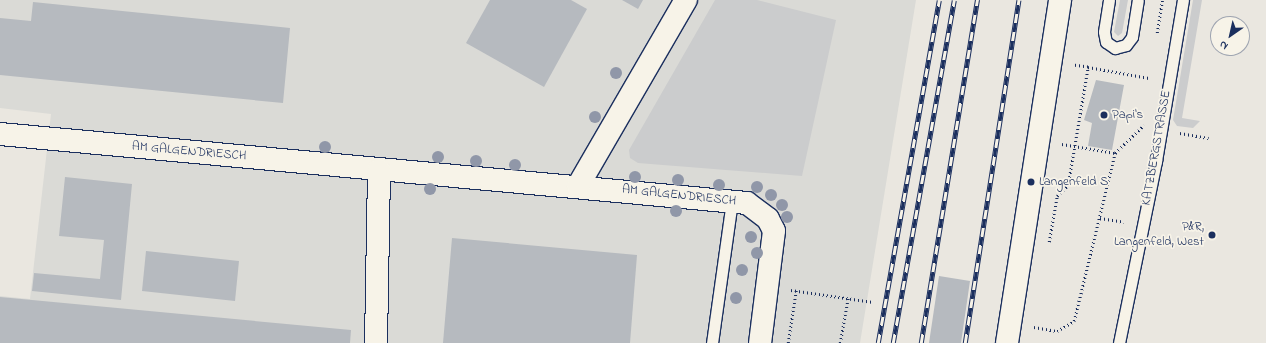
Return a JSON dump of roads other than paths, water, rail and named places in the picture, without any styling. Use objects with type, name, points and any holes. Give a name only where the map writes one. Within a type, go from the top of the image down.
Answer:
[{"type":"street","points":[[578,186],[686,0]]},
{"type":"street","points":[[1007,343],[1060,0]]},
{"type":"street","name":"AM GALGENDRIESCH","points":[[0,134],[379,170],[578,186],[732,201],[759,210],[774,231],[760,343]]},
{"type":"street","points":[[376,343],[379,170]]},
{"type":"lane","points":[[1109,0],[1104,32],[1106,42],[1115,48],[1126,45],[1132,37],[1138,0]]},
{"type":"lane","name":"KATZBERGSTRASSE","points":[[1119,343],[1162,129],[1183,0]]},
{"type":"lane","points":[[712,343],[732,201]]},
{"type":"railway","points":[[878,343],[939,0]]},
{"type":"railway","points":[[893,343],[954,0]]},
{"type":"railway","points":[[921,343],[977,0]]},
{"type":"railway","points":[[965,343],[1019,0]]},
{"type":"place","name":"Papi's","points":[[1104,115]]},
{"type":"place","name":"Langenfeld S","points":[[1031,182]]},
{"type":"place","name":"P&R, Langenfeld, West","points":[[1212,235]]}]
